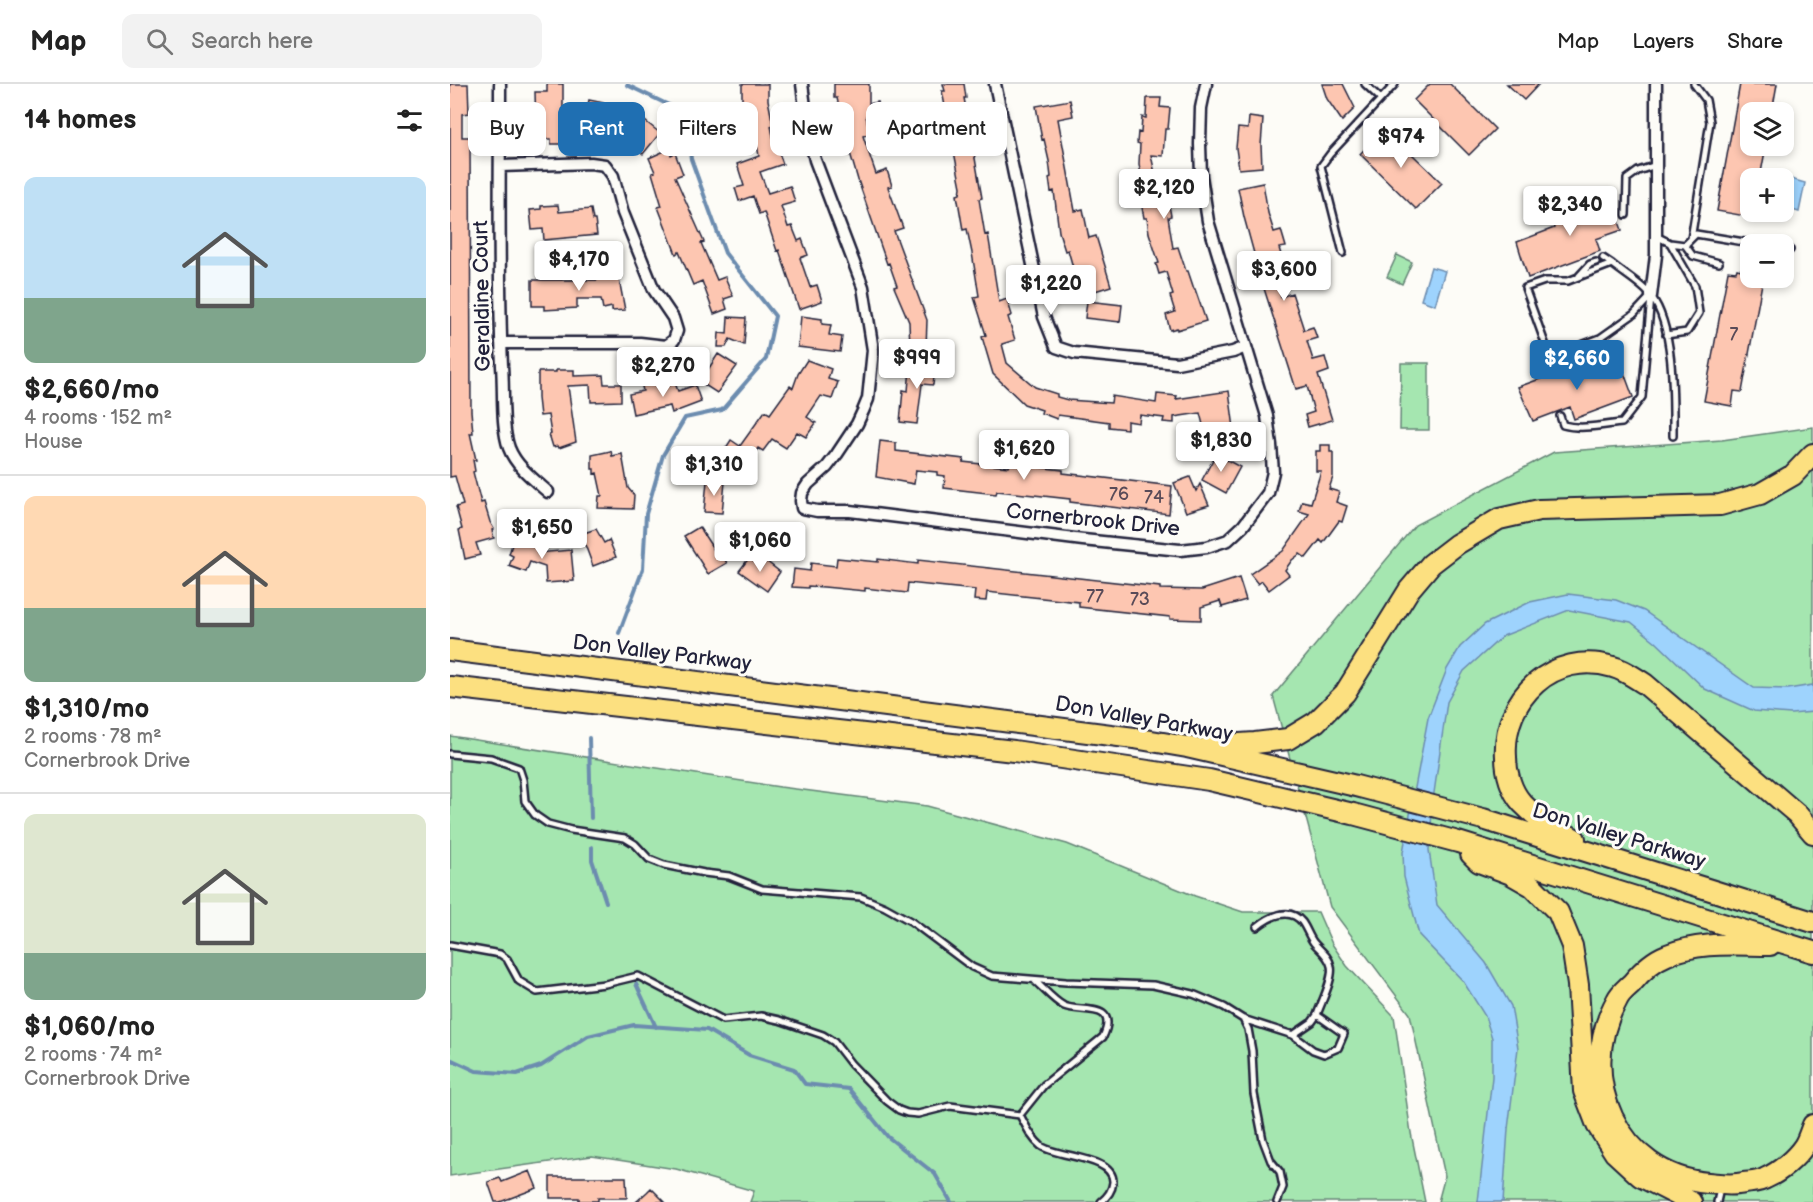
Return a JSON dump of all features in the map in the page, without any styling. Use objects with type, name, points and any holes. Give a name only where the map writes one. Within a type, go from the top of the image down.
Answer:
[{"type":"highway","points":[[1187,747],[1288,739],[1316,722],[1345,693],[1409,590],[1431,564],[1457,543],[1499,519],[1539,510],[1720,505],[1761,494],[1792,475],[1813,454]]},
{"type":"highway","name":"Don Valley Parkway","points":[[450,650],[679,678],[1187,747],[1356,786],[1483,819],[1813,922]]},
{"type":"highway","points":[[1606,857],[1534,814],[1521,802],[1507,773],[1506,731],[1518,703],[1541,679],[1551,672],[1571,665],[1611,666],[1624,670],[1645,684],[1797,814],[1813,833]]},
{"type":"highway","points":[[450,687],[1014,751],[1209,780],[1353,814],[1458,842],[1813,952]]},
{"type":"highway","points":[[1458,842],[1479,862],[1511,874],[1532,886],[1558,912],[1572,946],[1578,985],[1592,1026],[1604,1099],[1617,1128],[1640,1155],[1659,1169],[1719,1193],[1734,1185],[1766,1179],[1805,1146],[1813,1125]]},
{"type":"highway","points":[[1691,1202],[1640,1176],[1615,1153],[1597,1125],[1584,1091],[1592,1026],[1639,975],[1665,956],[1697,945],[1792,945]]},
{"type":"street","name":"Geraldine Court","points":[[500,84],[501,343],[505,426],[508,447],[514,459],[548,492]]},
{"type":"street","name":"Cornerbrook Drive","points":[[802,84],[808,130],[815,160],[863,287],[873,350],[868,399],[857,424],[827,467],[808,484],[802,493],[802,508],[817,511],[850,511],[1180,550],[1207,547],[1228,540],[1243,526],[1268,493],[1273,472],[1267,416],[1208,221],[1201,176],[1200,126],[1206,84]]},
{"type":"street","points":[[995,84],[1044,317],[1056,347],[1074,353],[1177,363],[1233,352],[1246,347]]},
{"type":"street","points":[[1651,296],[1656,255],[1656,84]]},
{"type":"street","points":[[500,166],[591,163],[604,165],[613,176],[623,213],[654,290],[673,318],[676,331],[674,340],[666,346],[640,343],[501,343]]},
{"type":"lane","points":[[1365,84],[1381,99]]},
{"type":"lane","points":[[1343,253],[1322,166],[1330,154],[1395,84]]},
{"type":"lane","points":[[1691,239],[1710,122],[1706,100],[1694,84]]},
{"type":"lane","points":[[1626,215],[1627,179],[1638,171],[1656,165]]},
{"type":"lane","points":[[1685,245],[1696,234],[1740,241]]},
{"type":"lane","points":[[1656,236],[1671,243],[1685,245],[1693,256],[1719,263]]},
{"type":"lane","points":[[1666,334],[1687,332],[1699,313],[1695,286],[1671,243]]},
{"type":"lane","points":[[1603,258],[1651,296],[1663,318],[1673,375],[1673,436]]},
{"type":"lane","points":[[1577,278],[1590,264],[1596,262]]},
{"type":"lane","points":[[1612,264],[1568,281],[1545,280],[1525,288],[1550,357],[1600,338],[1634,314],[1651,296]]},
{"type":"lane","points":[[1560,416],[1563,425],[1569,427],[1622,423],[1642,397],[1651,296]]},
{"type":"lane","points":[[450,754],[491,758],[519,768],[525,801],[536,815],[548,824],[625,838],[635,844],[649,859],[664,866],[729,876],[762,889],[861,897],[912,922],[972,967],[992,976],[1153,985],[1193,994],[1224,1007],[1243,1019],[1293,1035],[1313,1050],[1324,1054],[1338,1048],[1344,1034],[1317,1015]]},
{"type":"lane","points":[[1257,927],[1273,916],[1283,914],[1296,916],[1331,966],[1331,976],[1317,1015],[1312,1022],[1293,1035]]},
{"type":"lane","points":[[450,945],[500,954],[507,959],[519,981],[537,992],[605,984],[638,976],[688,1001],[713,1017],[723,1020],[760,1016],[823,1035],[834,1042],[851,1064],[887,1101],[907,1113],[918,1114],[950,1106],[1020,1114]]},
{"type":"lane","points":[[1020,1114],[1044,1085],[1103,1037],[1108,1027],[1106,1019],[1100,1013],[1090,1009],[1064,1006],[1034,980]]},
{"type":"lane","points":[[1243,1019],[1248,1029],[1252,1051],[1254,1094],[1263,1140],[1271,1161],[1281,1172],[1283,1187],[1277,1202]]},
{"type":"lane","points":[[1020,1114],[1031,1136],[1043,1147],[1062,1155],[1104,1166],[1112,1176],[1113,1185],[1109,1196],[1101,1202]]},
{"type":"green space","points":[[1397,255],[1412,262],[1402,284],[1387,277]]},
{"type":"green space","points":[[1401,363],[1429,363],[1429,430],[1400,430]]},
{"type":"green space","points":[[1813,427],[1813,1202],[1438,1202],[1445,1176],[1410,1014],[1330,907],[1273,696],[1415,525],[1554,452],[1722,440]]},
{"type":"green space","points":[[450,736],[780,787],[927,806],[1067,844],[1195,896],[1243,912],[1318,912],[1332,944],[1347,966],[1394,1016],[1411,1133],[1425,1202],[750,1202],[754,1191],[676,1169],[592,1156],[450,1176]]},
{"type":"water","points":[[1794,180],[1805,183],[1799,212],[1794,211]]},
{"type":"water","points":[[1431,267],[1445,271],[1435,305],[1421,300]]},
{"type":"water","points":[[1568,594],[1616,600],[1644,611],[1754,688],[1788,689],[1813,685],[1813,712],[1791,714],[1754,711],[1705,689],[1656,642],[1631,622],[1569,610],[1503,636],[1464,671],[1447,702],[1433,800],[1429,850],[1437,905],[1486,963],[1511,1006],[1518,1048],[1508,1129],[1503,1202],[1478,1202],[1492,1077],[1492,1038],[1485,1016],[1463,981],[1419,935],[1404,877],[1403,852],[1428,718],[1447,669],[1460,647],[1485,624],[1530,602]]},
{"type":"building","points":[[450,84],[468,84],[468,113],[462,114],[462,137],[468,137],[468,156],[470,156],[473,433],[470,433],[476,460],[473,460],[475,471],[473,472],[481,503],[484,502],[494,529],[492,530],[494,538],[476,543],[480,555],[465,559],[459,530],[462,529],[456,507],[463,505],[455,476],[450,477]]},
{"type":"building","points":[[547,84],[563,84],[563,102],[558,102],[558,144],[551,144],[551,139],[546,139],[546,102],[535,102],[535,92],[547,92]]},
{"type":"building","points":[[742,84],[768,84],[770,156],[780,156],[783,164],[760,172],[768,193],[790,186],[795,202],[781,206],[788,227],[792,226],[798,241],[802,239],[808,255],[800,258],[810,287],[817,285],[822,301],[799,309],[764,212],[759,214],[753,196],[739,201],[735,188],[744,186],[737,164],[759,156],[758,102],[742,102]]},
{"type":"building","points":[[834,84],[869,84],[869,102],[866,102],[866,135],[863,136],[866,156],[870,156],[876,174],[887,170],[892,186],[888,187],[903,228],[894,231],[927,320],[926,347],[910,348],[909,322],[894,287],[897,286],[889,263],[887,264],[851,156],[854,156],[854,102],[838,102],[837,98],[834,98]]},
{"type":"building","points":[[943,84],[964,84],[965,102],[944,102],[942,91],[945,91]]},
{"type":"building","points":[[1322,84],[1343,84],[1355,108],[1342,121],[1327,99]]},
{"type":"building","points":[[1430,84],[1450,84],[1495,129],[1469,155],[1414,100]]},
{"type":"building","points":[[1507,84],[1539,84],[1524,100]]},
{"type":"building","points":[[1740,84],[1777,84],[1774,102],[1740,102],[1740,156],[1764,156],[1762,168],[1740,168],[1740,215],[1717,211]]},
{"type":"building","points":[[1147,98],[1161,98],[1160,107],[1170,108],[1168,129],[1165,129],[1163,156],[1151,155],[1156,178],[1164,177],[1171,216],[1168,217],[1173,248],[1178,247],[1206,321],[1177,330],[1177,328],[1170,330],[1166,315],[1175,312],[1170,296],[1173,295],[1166,272],[1159,274],[1156,264],[1159,263],[1149,233],[1147,218],[1144,218],[1139,191],[1144,191],[1139,164],[1140,144],[1137,143],[1138,132],[1141,133],[1142,117],[1146,118]]},
{"type":"building","points":[[1070,100],[1073,116],[1058,119],[1075,211],[1083,209],[1089,238],[1096,236],[1111,286],[1082,295],[1078,285],[1075,286],[1071,272],[1074,271],[1068,250],[1065,251],[1059,232],[1054,191],[1051,192],[1049,178],[1051,177],[1049,161],[1044,139],[1042,140],[1036,106]]},
{"type":"building","points":[[1249,117],[1263,119],[1262,167],[1239,169],[1236,148],[1238,128],[1248,129]]},
{"type":"building","points":[[645,121],[657,131],[657,137],[645,152]]},
{"type":"building","points":[[1385,128],[1442,183],[1416,209],[1360,154]]},
{"type":"building","points":[[657,154],[676,156],[683,174],[675,177],[704,242],[701,243],[717,280],[725,277],[733,296],[724,299],[727,309],[714,314],[702,281],[693,285],[679,252],[676,254],[658,207],[662,206],[652,173],[655,172],[649,158]]},
{"type":"building","points":[[955,156],[975,156],[982,198],[979,199],[985,235],[988,234],[999,302],[1007,299],[1012,315],[1008,317],[1015,340],[1002,344],[1007,363],[1035,387],[1068,400],[1111,403],[1112,396],[1156,403],[1157,394],[1177,396],[1176,399],[1229,391],[1234,428],[1238,427],[1240,440],[1208,444],[1200,413],[1174,417],[1174,423],[1163,422],[1164,418],[1140,415],[1139,423],[1127,421],[1127,429],[1109,427],[1109,422],[1058,415],[1057,419],[1041,413],[1042,410],[1024,404],[993,374],[982,337],[986,335],[974,297],[979,296],[972,253],[967,229],[963,230],[957,195],[960,194],[961,187]]},
{"type":"building","points":[[1263,183],[1274,232],[1281,230],[1286,247],[1279,248],[1285,268],[1277,271],[1278,275],[1275,276],[1281,297],[1292,293],[1304,330],[1313,327],[1317,338],[1307,341],[1313,360],[1325,357],[1329,371],[1318,375],[1332,420],[1308,427],[1305,415],[1314,412],[1307,386],[1296,389],[1261,279],[1238,188]]},
{"type":"building","points":[[1609,195],[1622,230],[1596,239],[1600,251],[1528,278],[1517,242],[1554,228],[1550,217]]},
{"type":"building","points":[[558,205],[559,212],[591,209],[597,235],[544,240],[543,229],[532,230],[530,210],[541,209],[541,206]]},
{"type":"building","points":[[617,269],[625,310],[612,311],[612,307],[603,309],[601,299],[577,299],[577,308],[544,310],[544,306],[532,306],[532,280],[597,280],[596,274]]},
{"type":"building","points":[[1737,269],[1740,270],[1740,288],[1761,288],[1742,392],[1734,391],[1732,406],[1704,401],[1728,271],[1736,272]]},
{"type":"building","points":[[1087,301],[1122,305],[1120,322],[1085,318]]},
{"type":"building","points":[[801,316],[822,319],[822,324],[831,325],[829,335],[842,337],[840,352],[798,347]]},
{"type":"building","points":[[728,317],[746,318],[744,345],[730,339],[726,347],[718,347],[719,333],[727,334]]},
{"type":"building","points":[[718,354],[737,366],[717,393],[700,382]]},
{"type":"building","points":[[922,357],[936,359],[933,385],[922,384],[917,424],[900,422],[903,390],[908,391],[910,368],[921,369]]},
{"type":"building","points":[[807,360],[831,369],[828,379],[838,382],[832,399],[821,396],[807,417],[816,423],[806,437],[797,432],[786,448],[772,439],[763,451],[758,448],[740,476],[717,462],[731,440],[740,446],[765,411],[770,414],[790,386],[793,388]]},
{"type":"building","points":[[1592,360],[1596,371],[1620,362],[1633,397],[1574,419],[1570,407],[1533,421],[1518,387]]},
{"type":"building","points":[[556,370],[574,370],[574,376],[603,375],[604,384],[621,384],[621,401],[591,402],[590,385],[568,386],[576,442],[559,448],[558,446],[553,447],[549,434],[551,434],[548,415],[540,416],[538,398],[538,372],[556,372]]},
{"type":"building","points":[[655,379],[657,389],[675,383],[678,391],[695,385],[701,402],[672,413],[670,406],[633,414],[629,394],[643,391],[641,382]]},
{"type":"building","points":[[880,441],[896,443],[896,451],[964,459],[963,462],[1063,470],[1063,473],[1172,486],[1169,514],[1070,502],[1070,499],[944,488],[945,476],[937,475],[937,472],[916,470],[914,484],[876,477]]},
{"type":"building","points":[[1320,445],[1330,445],[1330,452],[1333,452],[1333,477],[1329,489],[1339,492],[1336,502],[1347,506],[1342,522],[1339,521],[1323,543],[1320,540],[1306,558],[1300,554],[1292,560],[1285,570],[1289,575],[1269,590],[1262,581],[1258,584],[1250,574],[1283,551],[1309,514],[1299,511],[1302,501],[1311,503],[1321,471],[1316,471],[1316,451],[1320,451]]},
{"type":"building","points":[[611,451],[612,456],[622,454],[628,488],[634,495],[633,509],[598,508],[599,496],[602,496],[597,473],[594,474],[594,469],[592,469],[592,455]]},
{"type":"building","points":[[1216,454],[1240,467],[1226,493],[1202,480]]},
{"type":"building","points":[[1190,477],[1196,491],[1200,484],[1209,505],[1186,512],[1174,483]]},
{"type":"building","points":[[707,481],[725,482],[722,513],[704,512]]},
{"type":"building","points":[[699,527],[714,550],[718,548],[727,563],[708,574],[684,536]]},
{"type":"building","points":[[596,529],[604,543],[609,540],[616,557],[593,566],[581,534]]},
{"type":"building","points":[[514,538],[522,541],[523,538],[527,540],[528,538],[541,542],[537,553],[571,550],[574,581],[546,583],[545,567],[530,562],[526,572],[509,566],[513,556],[509,554]]},
{"type":"building","points":[[749,558],[761,567],[766,561],[780,572],[767,591],[739,571]]},
{"type":"building","points":[[837,558],[878,562],[878,559],[918,564],[918,560],[1160,587],[1160,589],[1202,590],[1239,578],[1246,600],[1222,607],[1220,601],[1201,607],[1201,620],[1170,619],[1170,617],[1079,607],[1079,602],[987,592],[986,601],[974,600],[975,590],[908,583],[907,593],[865,588],[865,591],[808,586],[808,588],[792,587],[794,569],[810,571],[811,563],[836,566]]},
{"type":"building","points":[[530,1171],[537,1188],[495,1202],[488,1182],[500,1178],[502,1182]]},
{"type":"building","points":[[550,1177],[626,1177],[627,1198],[598,1198],[598,1201],[579,1201],[579,1198],[550,1198]]},
{"type":"building","points":[[651,1188],[665,1202],[636,1202],[647,1192]]},
{"type":"waterway","points":[[619,633],[643,569],[646,514],[663,455],[685,418],[722,410],[766,359],[775,316],[725,253],[691,159],[687,130],[677,109],[627,85]]},
{"type":"waterway","points":[[589,738],[591,818]]},
{"type":"waterway","points":[[592,847],[592,860],[606,902]]},
{"type":"waterway","points":[[636,984],[656,1027]]},
{"type":"waterway","points":[[450,1059],[476,1071],[517,1074],[541,1066],[588,1036],[634,1025],[707,1030],[749,1055],[794,1069],[805,1084],[849,1089],[888,1137],[935,1174],[951,1202]]}]
